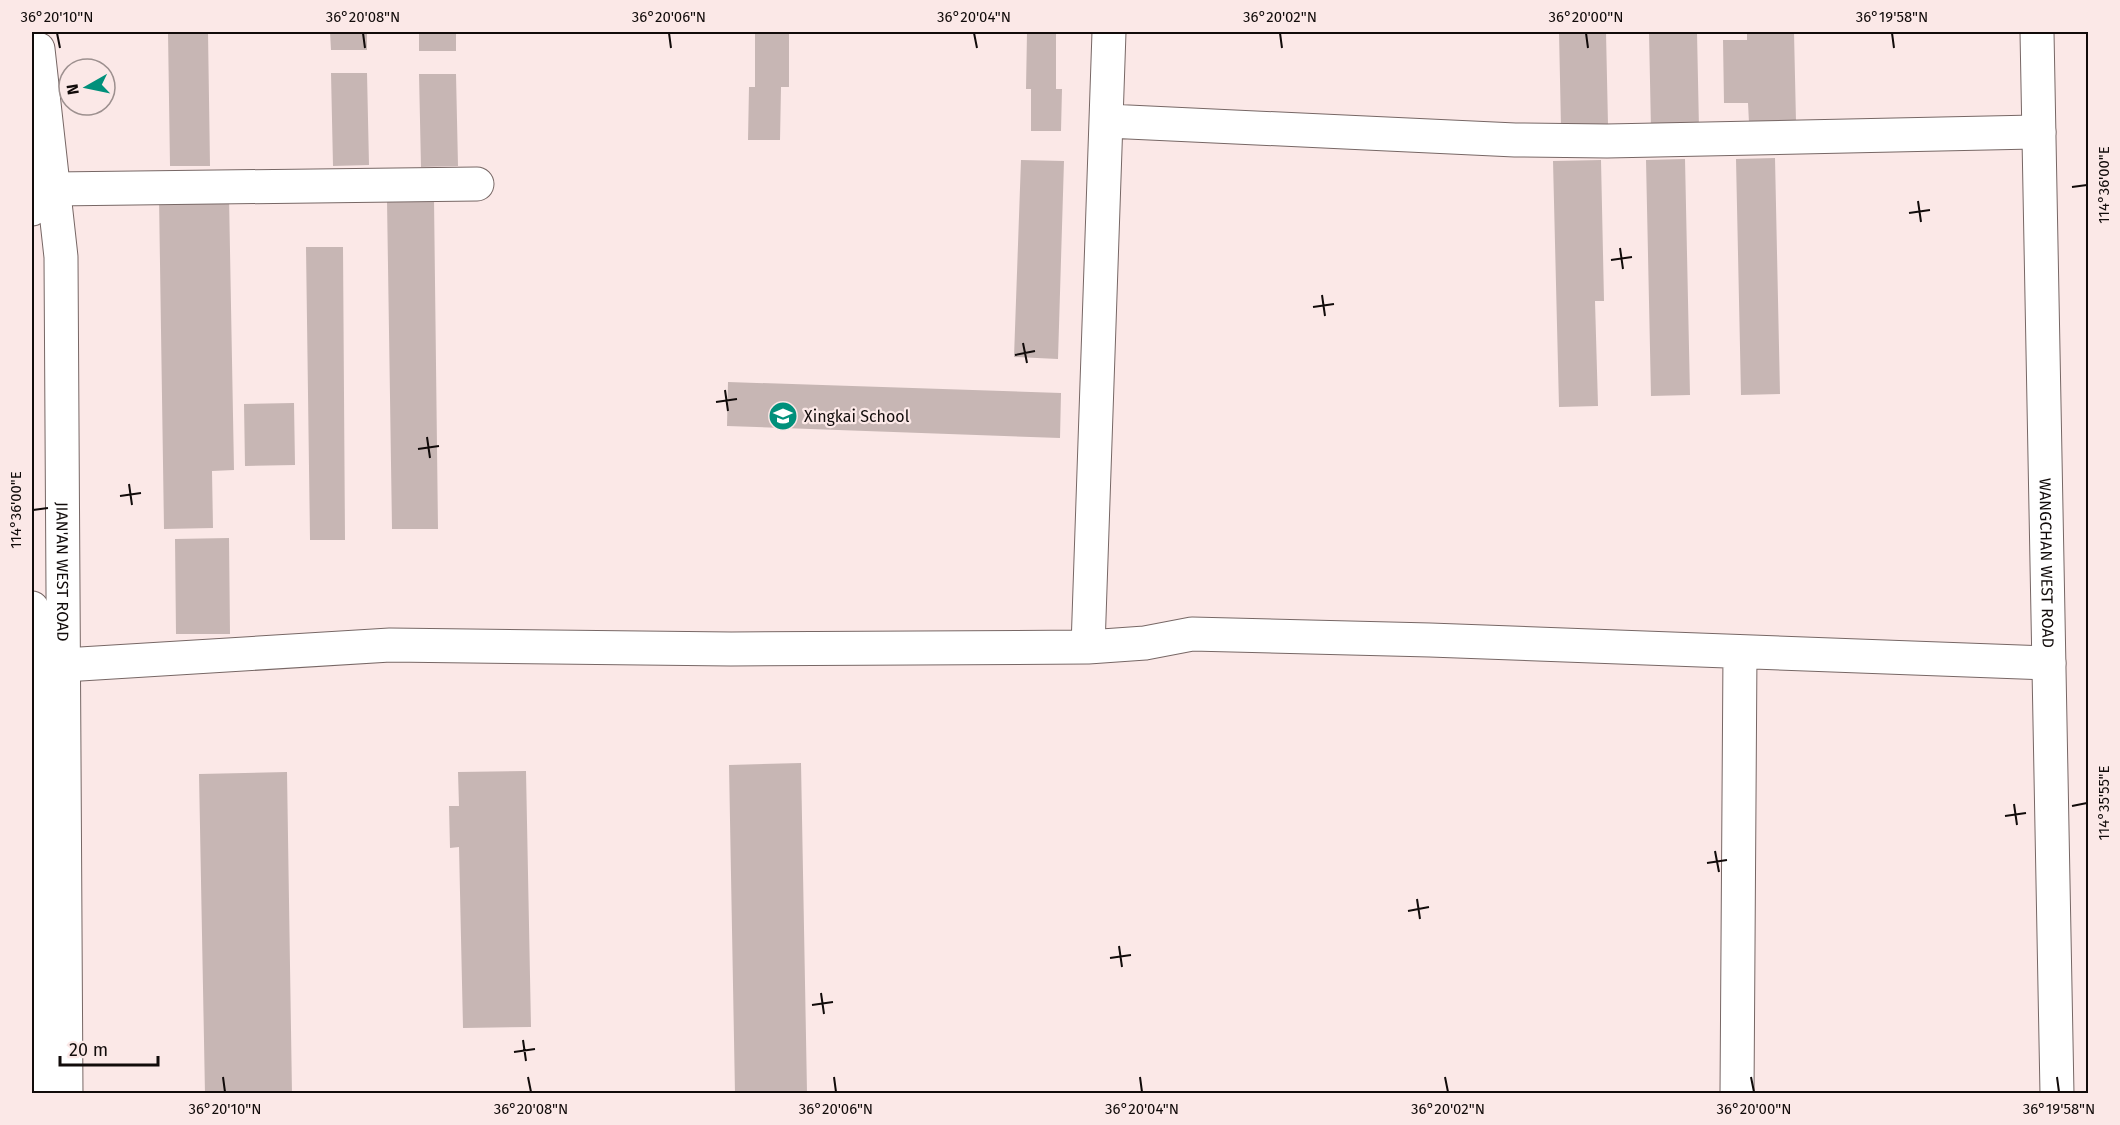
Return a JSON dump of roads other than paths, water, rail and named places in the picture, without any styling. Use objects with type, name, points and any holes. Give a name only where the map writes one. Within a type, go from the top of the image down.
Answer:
[{"type":"street","points":[[1088,647],[1109,32]]},
{"type":"street","name":"WANGCHAN WEST ROAD","points":[[2037,32],[2057,1094]]},
{"type":"street","name":"JIAN'AN WEST ROAD","points":[[34,1094],[64,665],[62,257],[43,199],[36,44]]},
{"type":"street","points":[[1107,122],[1527,140],[1619,141],[2039,132]]},
{"type":"street","points":[[43,199],[477,184]]},
{"type":"street","name":"JIAN'AN WEST ROAD","points":[[32,608],[43,959],[66,1094]]},
{"type":"street","points":[[64,665],[390,645],[719,649],[1088,647],[1145,643],[1192,634],[2049,663]]},
{"type":"street","points":[[1737,1094],[1740,652]]},
{"type":"place","name":"Xingkai School","points":[[783,416]]}]
